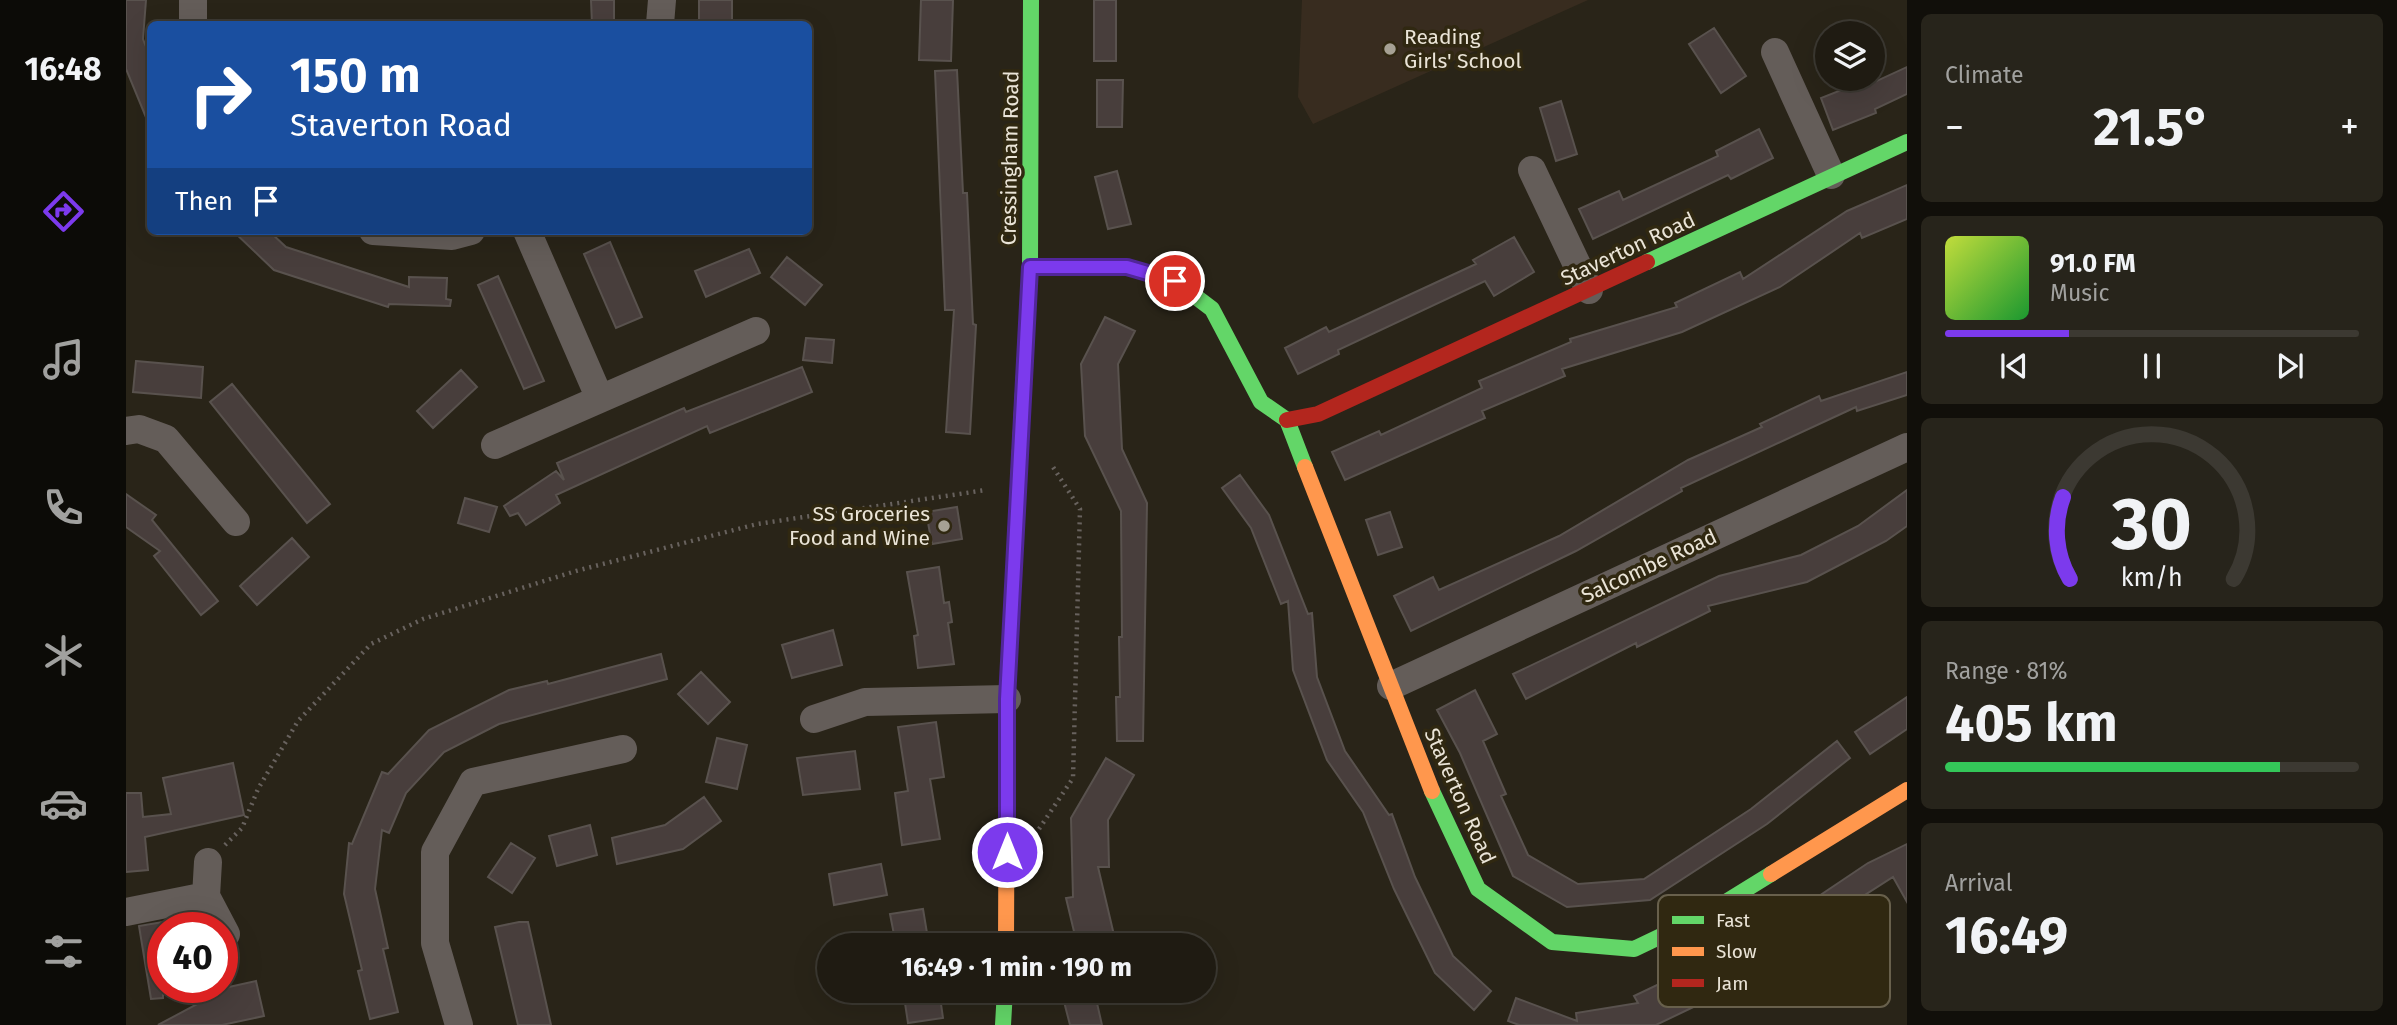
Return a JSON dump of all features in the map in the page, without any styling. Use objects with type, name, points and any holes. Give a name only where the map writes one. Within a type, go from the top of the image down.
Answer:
[{"type":"street","points":[[193,0],[193,21]]},
{"type":"street","points":[[660,21],[662,0]]},
{"type":"street","name":"Cressingham Road","points":[[1006,933],[1007,699],[1030,267],[1031,0]]},
{"type":"street","points":[[1775,52],[1831,175]]},
{"type":"street","name":"Staverton Road","points":[[1658,938],[1634,949],[1552,942],[1478,889],[1441,813],[1287,420],[1318,414],[1907,142]]},
{"type":"street","points":[[1532,170],[1589,290]]},
{"type":"street","points":[[436,235],[456,235]]},
{"type":"street","points":[[529,235],[600,399]]},
{"type":"street","points":[[1030,267],[1127,267],[1175,281],[1212,309],[1261,402],[1287,420]]},
{"type":"street","points":[[495,445],[756,331]]},
{"type":"street","points":[[126,431],[139,429],[166,439],[236,522]]},
{"type":"street","name":"Salcombe Road","points":[[1391,686],[1907,447]]},
{"type":"street","points":[[814,719],[865,702],[1007,699]]},
{"type":"street","points":[[459,1025],[435,943],[435,852],[473,782],[623,749]]},
{"type":"street","name":"Staverton Road","points":[[1737,895],[1907,790]]},
{"type":"street","points":[[208,862],[206,895],[215,912]]},
{"type":"street","points":[[126,912],[206,895]]},
{"type":"street","points":[[1003,1025],[1004,1003]]},
{"type":"path","points":[[1037,833],[1073,778],[1080,509],[1051,464]]},
{"type":"path","points":[[208,862],[242,828],[258,789],[298,721],[371,644],[423,619],[576,571],[757,524],[1018,484]]},
{"type":"shaded area","name":"Reading Girls' School","points":[[1302,0],[1588,0],[1313,124],[1298,97]]},
{"type":"building","points":[[126,0],[146,0],[143,39],[147,49],[147,120],[126,69]]},
{"type":"building","points":[[591,0],[614,0],[614,21],[592,21]]},
{"type":"building","points":[[699,0],[732,0],[732,21],[699,21]]},
{"type":"building","points":[[921,0],[953,0],[951,61],[919,60]]},
{"type":"building","points":[[1094,0],[1116,0],[1116,61],[1094,61]]},
{"type":"building","points":[[1714,28],[1746,76],[1721,93],[1689,44]]},
{"type":"building","points":[[1907,67],[1907,94],[1875,109],[1876,113],[1833,130],[1821,98],[1839,91],[1885,91],[1885,77]]},
{"type":"building","points":[[957,70],[963,193],[967,193],[973,324],[976,325],[970,434],[946,432],[954,310],[945,310],[935,71]]},
{"type":"building","points":[[1097,80],[1123,80],[1122,127],[1097,127]]},
{"type":"building","points":[[1561,101],[1577,154],[1556,161],[1540,108]]},
{"type":"building","points":[[1759,129],[1773,158],[1731,179],[1728,175],[1593,239],[1579,209],[1619,191],[1623,200],[1718,156],[1716,151]]},
{"type":"building","points":[[1117,171],[1131,224],[1108,229],[1095,177]]},
{"type":"building","points":[[1907,185],[1907,219],[1862,238],[1860,233],[1780,287],[1682,332],[1562,369],[1565,376],[1482,411],[1485,418],[1345,480],[1332,452],[1379,431],[1381,435],[1482,388],[1479,381],[1571,342],[1570,339],[1677,307],[1675,303],[1740,272],[1743,279],[1847,211]]},
{"type":"building","points":[[237,235],[273,235],[286,247],[409,287],[409,277],[447,278],[446,299],[451,300],[450,306],[389,304],[388,307],[274,270]]},
{"type":"building","points":[[1514,237],[1534,272],[1494,296],[1485,281],[1338,350],[1339,354],[1298,374],[1285,348],[1326,327],[1329,332],[1476,264],[1473,260]]},
{"type":"building","points":[[610,242],[642,317],[616,328],[584,254]]},
{"type":"building","points":[[749,249],[760,273],[706,297],[695,271]]},
{"type":"building","points":[[787,257],[822,285],[805,305],[771,277]]},
{"type":"building","points":[[498,276],[544,381],[524,389],[478,285]]},
{"type":"building","points":[[1105,317],[1135,331],[1118,364],[1122,449],[1147,503],[1143,741],[1117,741],[1116,697],[1120,697],[1119,637],[1122,637],[1121,511],[1085,436],[1081,364]]},
{"type":"building","points":[[806,338],[834,340],[832,363],[803,360]]},
{"type":"building","points":[[136,361],[203,367],[201,398],[133,392]]},
{"type":"building","points":[[802,367],[812,392],[710,433],[707,426],[556,495],[560,503],[526,525],[518,513],[510,516],[504,506],[556,471],[564,480],[557,463],[684,408],[686,412]]},
{"type":"building","points":[[461,370],[477,387],[433,428],[417,411]]},
{"type":"building","points":[[1907,372],[1907,395],[1857,411],[1856,407],[1681,488],[1682,491],[1576,551],[1411,631],[1394,596],[1433,577],[1439,590],[1559,536],[1688,460],[1762,427],[1760,424],[1819,396],[1821,401]]},
{"type":"building","points":[[232,384],[330,504],[307,523],[210,402]]},
{"type":"building","points":[[1240,475],[1269,515],[1308,614],[1312,613],[1317,677],[1345,751],[1389,815],[1392,814],[1415,877],[1453,956],[1491,991],[1474,1010],[1435,973],[1394,889],[1363,812],[1327,760],[1293,670],[1288,601],[1281,604],[1251,528],[1222,488]]},
{"type":"building","points":[[1907,490],[1907,526],[1886,541],[1807,582],[1708,606],[1710,611],[1637,647],[1636,643],[1526,699],[1513,674],[1719,576],[1801,555],[1858,526]]},
{"type":"building","points":[[126,494],[156,515],[152,520],[218,601],[201,615],[154,556],[160,551],[126,527]]},
{"type":"building","points":[[465,498],[497,507],[489,532],[458,523]]},
{"type":"building","name":"SS Groceries Food and Wine","points":[[957,507],[962,539],[932,544],[926,512]]},
{"type":"building","points":[[1390,512],[1402,547],[1378,555],[1366,520]]},
{"type":"building","points":[[292,538],[309,557],[257,605],[240,586]]},
{"type":"building","points":[[939,567],[944,603],[949,602],[952,622],[948,623],[954,664],[918,668],[914,636],[918,635],[907,572]]},
{"type":"building","points":[[833,630],[842,665],[792,678],[782,645]]},
{"type":"building","points":[[661,654],[667,679],[499,724],[444,752],[406,793],[389,833],[382,830],[375,889],[388,948],[383,949],[398,1012],[370,1019],[358,971],[362,970],[344,894],[349,843],[352,844],[382,772],[388,774],[429,730],[509,690],[547,681],[548,684]]},
{"type":"building","points":[[701,672],[730,702],[708,724],[678,694]]},
{"type":"building","points":[[1475,690],[1497,734],[1483,741],[1506,794],[1501,796],[1528,855],[1578,884],[1644,879],[1751,809],[1837,741],[1850,758],[1767,824],[1650,900],[1567,907],[1513,876],[1460,753],[1437,710]]},
{"type":"building","points":[[1907,697],[1907,729],[1870,754],[1855,732]]},
{"type":"building","points":[[936,722],[944,777],[930,779],[940,839],[902,845],[895,793],[908,791],[898,727]]},
{"type":"building","points":[[717,738],[747,745],[737,789],[706,782]]},
{"type":"building","points":[[855,751],[860,789],[803,795],[797,758]]},
{"type":"building","points":[[1106,758],[1134,775],[1108,820],[1109,867],[1098,867],[1114,933],[1074,933],[1066,898],[1073,897],[1071,818]]},
{"type":"building","points":[[233,763],[244,815],[145,837],[148,870],[126,872],[126,793],[141,793],[143,817],[171,814],[163,778]]},
{"type":"building","points":[[704,797],[721,821],[683,849],[617,864],[612,838],[665,825]]},
{"type":"building","points":[[590,825],[597,855],[557,866],[549,836]]},
{"type":"building","points":[[511,843],[535,858],[512,893],[488,877]]},
{"type":"building","points":[[1907,844],[1907,902],[1893,877],[1865,895],[1820,895],[1868,863]]},
{"type":"building","points":[[881,864],[887,895],[834,905],[829,874]]},
{"type":"building","points":[[923,909],[927,933],[894,933],[890,914]]},
{"type":"building","points":[[528,922],[551,1025],[518,1025],[495,927]]},
{"type":"building","points":[[147,925],[147,975],[139,926]]},
{"type":"building","points":[[256,981],[264,1016],[222,1025],[158,1025],[199,1003],[238,1003],[238,985]]},
{"type":"building","points":[[1658,985],[1658,1007],[1693,1007],[1656,1025],[1519,1025],[1508,1021],[1516,998],[1577,1021],[1576,1013],[1638,1003],[1634,996]]},
{"type":"building","points":[[905,1003],[941,1003],[943,1018],[908,1023]]},
{"type":"building","points":[[1064,1003],[1097,1003],[1102,1025],[1070,1025]]},
{"type":"traffic: fast","points":[[1022,410],[1030,267],[1031,0]]},
{"type":"traffic: fast","points":[[1647,262],[1907,142]]},
{"type":"traffic: fast","points":[[1030,267],[1127,267],[1175,281],[1212,309],[1261,402],[1287,420],[1305,467]]},
{"type":"traffic: fast","points":[[1432,791],[1478,889],[1552,942],[1634,949],[1658,938]]},
{"type":"traffic: fast","points":[[1737,895],[1771,874]]},
{"type":"traffic: fast","points":[[1003,1025],[1004,1003]]},
{"type":"traffic: slow","points":[[1006,933],[1007,699],[1022,410]]},
{"type":"traffic: slow","points":[[1305,467],[1432,791]]},
{"type":"traffic: slow","points":[[1771,874],[1907,790]]},
{"type":"traffic: jam","points":[[1287,420],[1318,414],[1647,262]]},
{"type":"place","name":"Reading Girls' School","points":[[1390,49]]},
{"type":"place","name":"SS Groceries Food and Wine","points":[[944,526]]},
{"type":"route","points":[[1007,852],[1007,699],[1030,267],[1127,267],[1175,281]]}]
